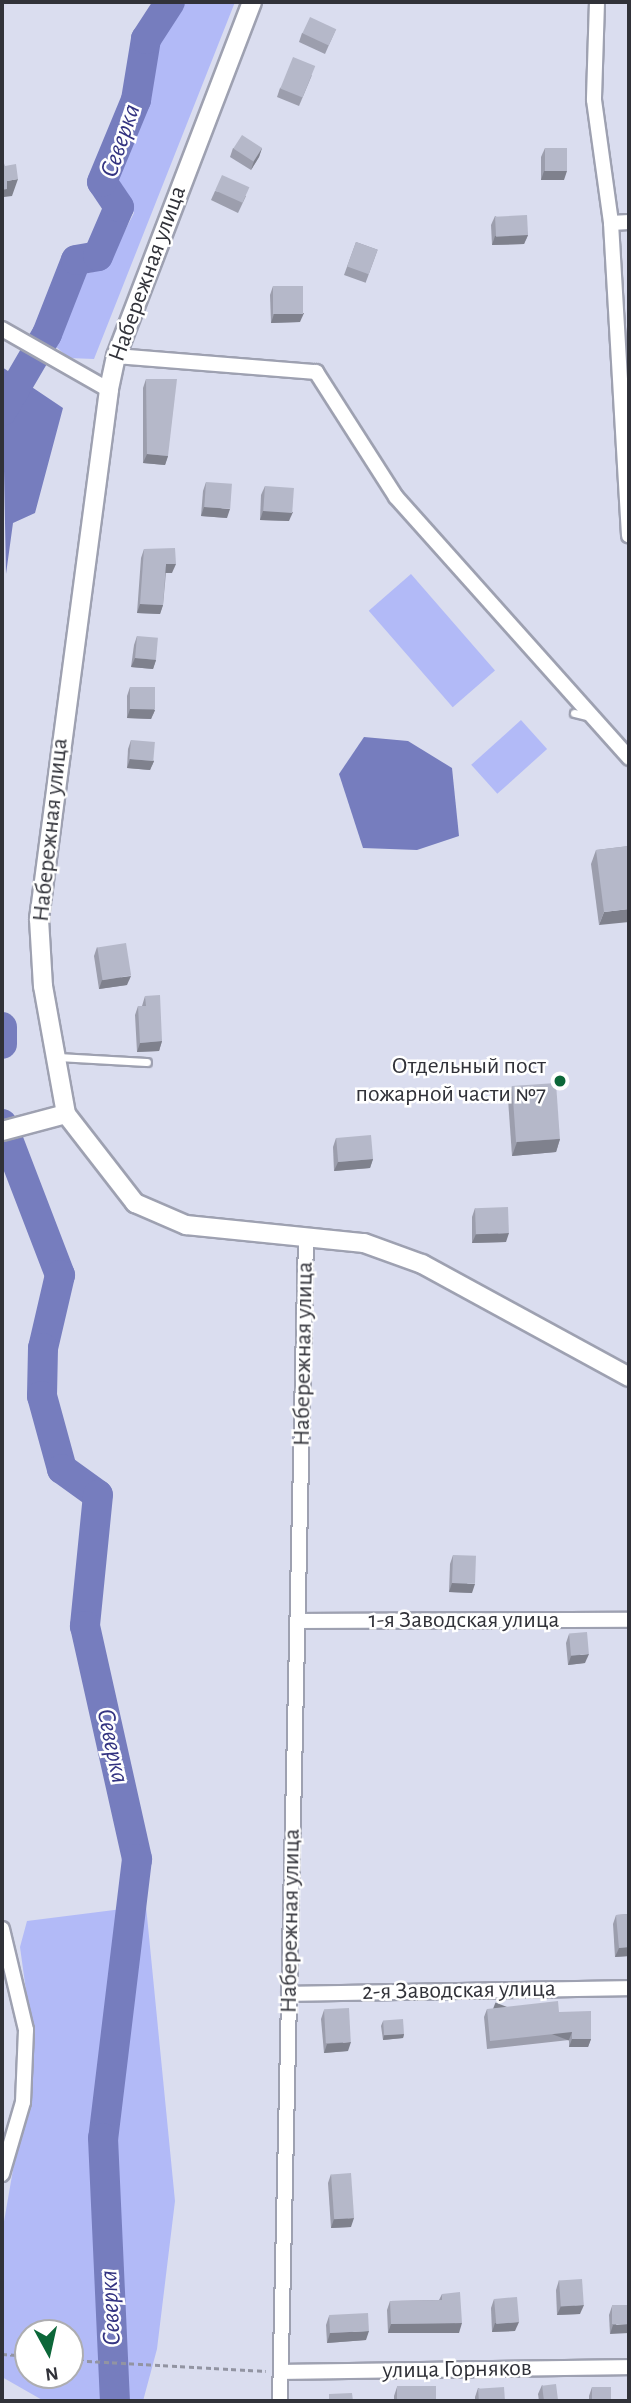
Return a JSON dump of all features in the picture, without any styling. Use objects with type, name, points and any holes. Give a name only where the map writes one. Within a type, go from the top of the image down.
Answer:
[{"type":"street","name":"Набережная улица","points":[[252,2],[116,356],[108,390],[39,919],[66,1114],[135,1203],[186,1225],[306,1237],[289,1994],[284,2372],[280,2401]]},
{"type":"street","points":[[597,2],[594,100],[611,223],[629,535]]},
{"type":"street","points":[[611,223],[629,222]]},
{"type":"street","points":[[5,333],[65,370],[108,390]]},
{"type":"street","points":[[116,356],[316,372],[424,537],[595,718],[629,758]]},
{"type":"street","points":[[2,1131],[66,1114]]},
{"type":"street","points":[[306,1237],[364,1243],[422,1264],[629,1377]]},
{"type":"street","name":"1-я Заводская улица","points":[[299,1622],[629,1620]]},
{"type":"street","points":[[2,1929],[26,2030],[23,2102],[2,2174]]},
{"type":"street","name":"2-я Заводская улица","points":[[289,1994],[629,1988]]},
{"type":"street","name":"улица Горняков","points":[[284,2372],[629,2367]]},
{"type":"lane","points":[[574,713],[595,718]]},
{"type":"lane","points":[[56,1057],[147,1062]]},
{"type":"path","points":[[84,2361],[284,2372]]},
{"type":"shaded area","points":[[179,2],[235,2],[94,359],[69,358],[55,346],[84,274],[105,269],[134,213],[112,180],[146,107],[159,39]]},
{"type":"shaded area","points":[[2,367],[63,408],[35,513],[13,523],[6,574]]},
{"type":"shaded area","points":[[411,574],[495,671],[453,707],[369,611]]},
{"type":"shaded area","points":[[521,720],[547,749],[497,794],[471,765]]},
{"type":"shaded area","points":[[364,737],[408,741],[452,768],[459,836],[417,850],[363,848],[339,774]]},
{"type":"shaded area","points":[[146,1906],[175,2201],[157,2349],[143,2401],[44,2401],[23,2389],[84,2389],[84,2319],[14,2319],[14,2384],[2,2377],[2,2233],[34,2049],[20,1947],[27,1921]]},
{"type":"building","points":[[310,17],[336,29],[329,46],[302,33]]},
{"type":"building","points":[[293,57],[315,66],[303,98],[280,89]]},
{"type":"building","points":[[242,135],[262,148],[253,161],[233,148]]},
{"type":"building","points":[[545,148],[567,148],[567,171],[545,171]]},
{"type":"building","points":[[2,158],[5,166],[16,164],[18,179],[7,181],[7,189],[2,190]]},
{"type":"building","points":[[222,175],[249,187],[242,203],[215,191]]},
{"type":"building","points":[[527,215],[528,235],[496,237],[495,217]]},
{"type":"building","points":[[356,242],[378,250],[369,274],[347,266]]},
{"type":"building","points":[[273,286],[303,286],[303,314],[273,314]]},
{"type":"building","points":[[146,379],[177,379],[168,456],[147,454]]},
{"type":"building","points":[[206,482],[232,484],[230,509],[204,507]]},
{"type":"building","points":[[265,486],[294,488],[292,513],[263,511]]},
{"type":"building","points":[[175,548],[176,564],[166,564],[163,605],[140,604],[144,549]]},
{"type":"building","points":[[137,636],[158,638],[156,660],[135,658]]},
{"type":"building","points":[[130,687],[155,687],[155,709],[130,709]]},
{"type":"building","points":[[131,740],[155,742],[153,761],[129,759]]},
{"type":"building","points":[[629,846],[629,909],[604,912],[596,850]]},
{"type":"building","points":[[126,943],[131,976],[103,980],[97,948]]},
{"type":"building","points":[[160,995],[162,1041],[140,1043],[138,1006],[146,1006],[145,996]]},
{"type":"building","points":[[556,1083],[560,1139],[516,1142],[512,1086]]},
{"type":"building","points":[[371,1135],[373,1159],[338,1162],[336,1138]]},
{"type":"building","points":[[508,1207],[509,1233],[476,1234],[475,1208]]},
{"type":"building","points":[[453,1555],[476,1556],[475,1584],[452,1583]]},
{"type":"building","points":[[587,1632],[589,1654],[571,1655],[569,1634]]},
{"type":"building","points":[[629,1914],[629,1947],[619,1948],[616,1915]]},
{"type":"building","points":[[558,2001],[559,2012],[591,2011],[591,2039],[572,2039],[572,2032],[490,2041],[487,2009]]},
{"type":"building","points":[[349,2008],[351,2042],[326,2043],[324,2009]]},
{"type":"building","points":[[403,2019],[404,2034],[384,2035],[383,2020]]},
{"type":"building","points":[[351,2173],[354,2218],[334,2219],[331,2174]]},
{"type":"building","points":[[582,2279],[584,2305],[561,2307],[559,2281]]},
{"type":"building","points":[[460,2292],[462,2323],[391,2324],[390,2301],[442,2300],[442,2294]]},
{"type":"building","points":[[517,2297],[519,2322],[496,2324],[494,2299]]},
{"type":"building","points":[[612,2305],[629,2305],[629,2324],[612,2324]]},
{"type":"building","points":[[368,2313],[369,2331],[330,2333],[329,2315]]},
{"type":"building","points":[[556,2384],[558,2401],[544,2401],[542,2386]]},
{"type":"building","points":[[397,2386],[436,2386],[436,2401],[397,2401]]},
{"type":"building","points":[[504,2387],[505,2401],[479,2401],[478,2389]]},
{"type":"building","points":[[592,2387],[611,2387],[611,2401],[592,2401]]},
{"type":"building","points":[[352,2393],[353,2401],[329,2401],[329,2394]]},
{"type":"waterway","name":"Северка","points":[[2,411],[47,334],[76,260],[98,256],[119,207],[102,182],[136,100],[146,39],[170,2]]},
{"type":"waterway","name":"Северка","points":[[2,1027],[2,1044]]},
{"type":"waterway","name":"Северка","points":[[2,1124],[60,1275],[43,1348],[42,1396],[62,1469],[98,1495],[85,1626],[137,1859],[103,2138],[115,2401]]},
{"type":"place","name":"Отдельный пост пожарной части №7","points":[[560,1081]]}]
